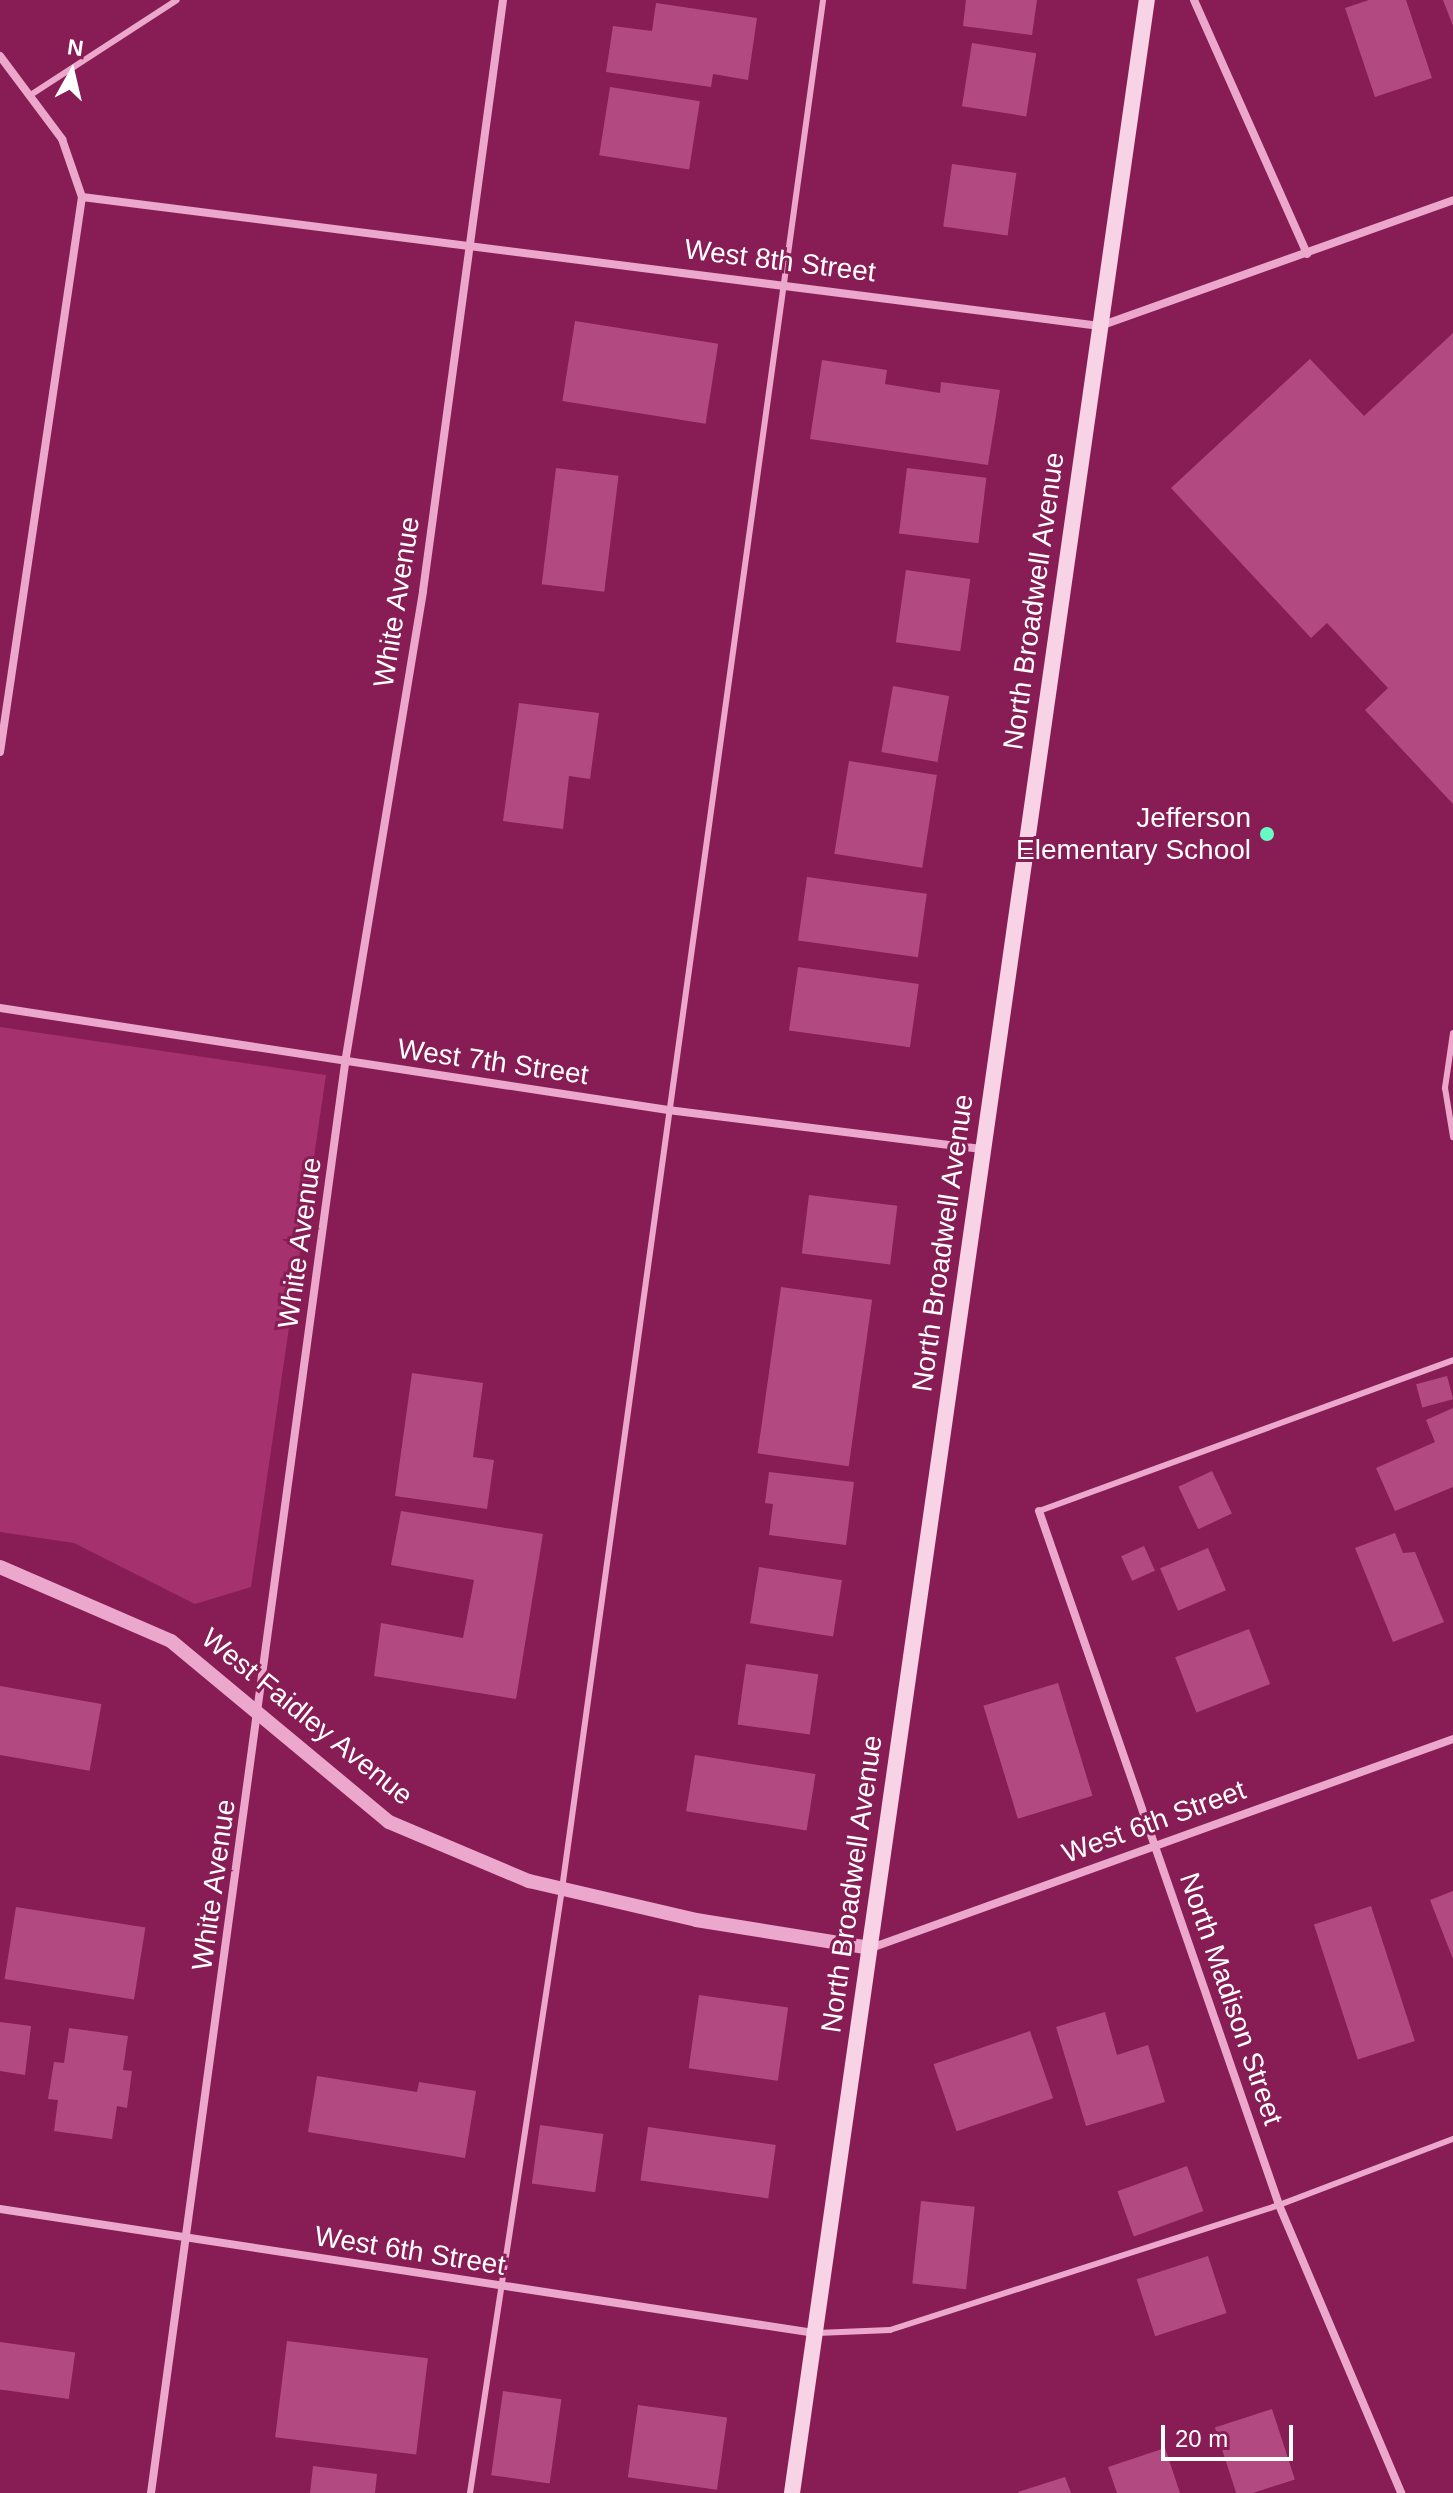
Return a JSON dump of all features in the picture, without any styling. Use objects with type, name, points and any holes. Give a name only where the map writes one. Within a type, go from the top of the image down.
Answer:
[{"type":"main road","name":"North Broadwell Avenue","points":[[792,2493],[1147,0]]},
{"type":"street","name":"White Avenue","points":[[151,2493],[345,1063],[423,591],[503,0]]},
{"type":"street","points":[[1194,0],[1307,254]]},
{"type":"street","points":[[0,56],[62,139],[82,197],[0,752]]},
{"type":"street","name":"West 8th Street","points":[[82,197],[469,242],[1100,326],[1453,200]]},
{"type":"street","name":"West 7th Street","points":[[0,1008],[668,1110],[982,1149]]},
{"type":"street","name":"North Madison Street","points":[[1039,1511],[1279,2205],[1401,2493]]},
{"type":"street","name":"West Faidley Avenue","points":[[0,1567],[171,1641],[389,1822],[529,1881],[696,1920],[870,1948]]},
{"type":"street","name":"West 6th Street","points":[[870,1948],[1453,1739]]},
{"type":"street","name":"West 6th Street","points":[[0,2209],[814,2333]]},
{"type":"lane","points":[[29,96],[177,0]]},
{"type":"lane","points":[[470,2493],[562,1889],[823,0]]},
{"type":"lane","points":[[1453,1033],[1445,1088],[1453,1137]]},
{"type":"lane","points":[[1039,1511],[1453,1360]]},
{"type":"lane","points":[[814,2333],[890,2330],[1279,2205],[1453,2139]]},
{"type":"shaded area","points":[[0,1027],[326,1075],[251,1587],[195,1604],[74,1543],[0,1532]]},
{"type":"building","points":[[966,0],[1037,0],[1032,35],[963,26]]},
{"type":"building","points":[[1369,0],[1406,0],[1432,78],[1375,97],[1345,8]]},
{"type":"building","points":[[1443,0],[1453,0],[1453,26]]},
{"type":"building","points":[[656,3],[757,18],[748,80],[713,74],[711,87],[606,72],[613,26],[652,31]]},
{"type":"building","points":[[972,43],[1036,53],[1026,116],[962,106]]},
{"type":"building","points":[[610,87],[700,101],[689,169],[599,155]]},
{"type":"building","points":[[952,164],[1016,173],[1008,235],[943,226]]},
{"type":"building","points":[[575,321],[718,344],[706,424],[562,401]]},
{"type":"building","points":[[1453,333],[1453,804],[1365,710],[1388,688],[1327,623],[1311,638],[1171,488],[1310,359],[1364,416]]},
{"type":"building","points":[[822,360],[887,370],[885,384],[940,393],[941,382],[1000,390],[988,465],[810,439]]},
{"type":"building","points":[[556,468],[619,476],[604,592],[542,584]]},
{"type":"building","points":[[907,468],[986,478],[978,543],[899,534]]},
{"type":"building","points":[[906,570],[970,579],[960,651],[896,642]]},
{"type":"building","points":[[893,686],[949,696],[937,762],[881,752]]},
{"type":"building","points":[[519,703],[599,713],[590,779],[569,776],[563,829],[503,821]]},
{"type":"building","points":[[849,761],[937,775],[922,868],[834,854]]},
{"type":"building","points":[[807,877],[927,894],[918,957],[798,940]]},
{"type":"building","points":[[798,967],[919,984],[910,1047],[789,1030]]},
{"type":"building","points":[[809,1195],[897,1206],[890,1264],[802,1254]]},
{"type":"building","points":[[781,1287],[872,1300],[849,1466],[758,1453]]},
{"type":"building","points":[[412,1373],[483,1383],[473,1457],[494,1460],[487,1509],[395,1496]]},
{"type":"building","points":[[1447,1376],[1453,1399],[1422,1407],[1416,1384]]},
{"type":"building","points":[[1453,1408],[1453,1487],[1395,1511],[1376,1468],[1435,1442],[1426,1420]]},
{"type":"building","points":[[1212,1471],[1232,1514],[1198,1529],[1178,1487]]},
{"type":"building","points":[[769,1472],[854,1482],[846,1545],[769,1535],[773,1504],[765,1503]]},
{"type":"building","points":[[401,1511],[543,1534],[516,1699],[374,1676],[381,1623],[463,1638],[474,1580],[391,1565]]},
{"type":"building","points":[[1395,1533],[1403,1553],[1415,1552],[1444,1622],[1393,1642],[1355,1548]]},
{"type":"building","points":[[1144,1546],[1155,1571],[1132,1581],[1121,1556]]},
{"type":"building","points":[[1208,1548],[1226,1590],[1178,1611],[1160,1568]]},
{"type":"building","points":[[759,1567],[842,1580],[833,1636],[750,1623]]},
{"type":"building","points":[[1249,1629],[1270,1684],[1196,1712],[1175,1657]]},
{"type":"building","points":[[746,1664],[818,1674],[810,1735],[738,1724]]},
{"type":"building","points":[[1058,1683],[1092,1796],[1018,1819],[983,1706]]},
{"type":"building","points":[[0,1686],[101,1704],[90,1771],[0,1755]]},
{"type":"building","points":[[695,1755],[815,1774],[807,1830],[686,1811]]},
{"type":"building","points":[[1453,1891],[1453,1959],[1430,1900]]},
{"type":"building","points":[[1371,1906],[1415,2041],[1358,2060],[1314,1925]]},
{"type":"building","points":[[16,1907],[145,1927],[134,2000],[5,1979]]},
{"type":"building","points":[[699,1995],[788,2008],[778,2081],[689,2068]]},
{"type":"building","points":[[1105,2012],[1117,2055],[1148,2045],[1165,2102],[1086,2126],[1056,2027]]},
{"type":"building","points":[[0,2022],[31,2026],[25,2075],[0,2071]]},
{"type":"building","points":[[69,2028],[128,2036],[123,2070],[132,2071],[127,2108],[117,2106],[112,2139],[54,2131],[58,2100],[48,2099],[54,2062],[64,2063]]},
{"type":"building","points":[[1030,2031],[1053,2098],[957,2131],[934,2064]]},
{"type":"building","points":[[317,2076],[417,2092],[419,2082],[476,2091],[465,2158],[308,2132]]},
{"type":"building","points":[[540,2125],[603,2134],[595,2192],[532,2183]]},
{"type":"building","points":[[648,2127],[776,2145],[768,2198],[640,2180]]},
{"type":"building","points":[[1187,2166],[1203,2211],[1134,2236],[1117,2191]]},
{"type":"building","points":[[921,2201],[975,2207],[966,2289],[912,2284]]},
{"type":"building","points":[[1208,2256],[1227,2313],[1155,2336],[1137,2279]]},
{"type":"building","points":[[287,2341],[428,2358],[416,2455],[275,2437]]},
{"type":"building","points":[[0,2342],[75,2353],[69,2399],[0,2389]]},
{"type":"building","points":[[503,2391],[561,2399],[550,2483],[491,2475]]},
{"type":"building","points":[[638,2405],[727,2418],[717,2490],[628,2477]]},
{"type":"building","points":[[1272,2409],[1295,2479],[1253,2493],[1236,2493],[1215,2428]]},
{"type":"building","points":[[1165,2448],[1180,2493],[1117,2493],[1108,2467]]},
{"type":"building","points":[[313,2466],[377,2474],[375,2493],[310,2493]]},
{"type":"building","points":[[1065,2477],[1071,2493],[1018,2492]]},
{"type":"place","name":"Jefferson Elementary School","points":[[1267,834]]}]
